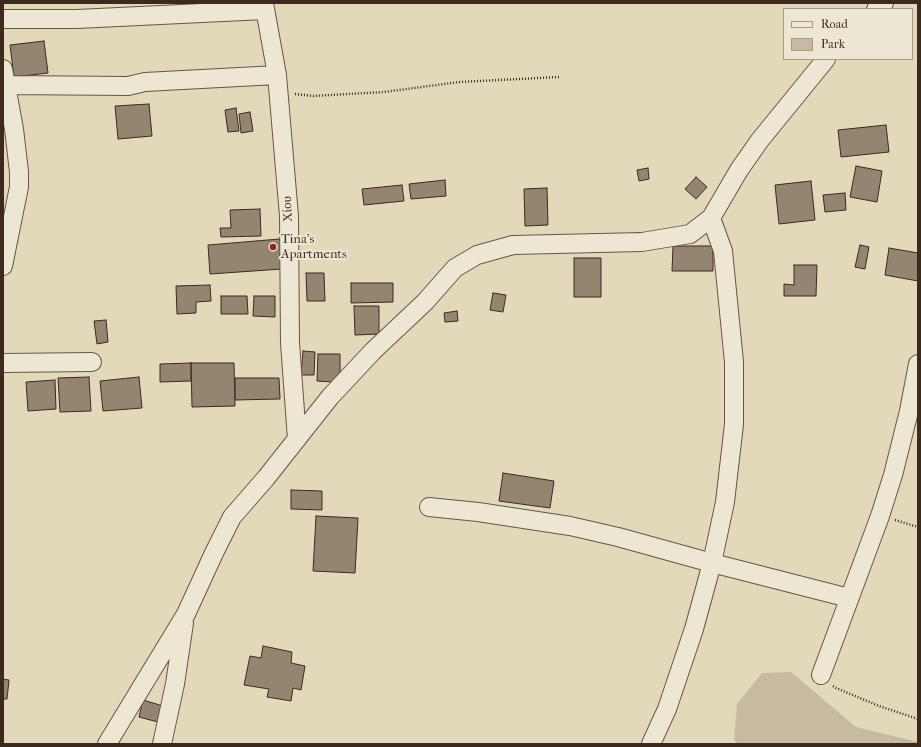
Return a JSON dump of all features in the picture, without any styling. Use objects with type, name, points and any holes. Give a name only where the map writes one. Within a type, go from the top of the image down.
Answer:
[{"type":"street","points":[[3,19],[77,19],[265,7]]},
{"type":"street","name":"Χίου","points":[[265,7],[277,75],[289,216],[290,343],[297,439]]},
{"type":"street","points":[[107,744],[186,614],[232,517],[266,478],[330,397],[373,351],[425,302],[455,268],[477,255],[513,245],[530,243],[642,242],[690,234],[711,218],[739,170],[760,140],[825,60]]},
{"type":"street","points":[[3,266],[19,187],[19,172],[14,130],[4,77],[128,86],[145,82],[277,75]]},
{"type":"street","points":[[651,744],[667,709],[694,629],[712,563],[726,494],[734,424],[734,362],[723,251],[711,218]]},
{"type":"street","points":[[3,363],[92,362]]},
{"type":"street","points":[[821,675],[880,516],[897,461],[912,398],[918,364]]},
{"type":"street","points":[[430,506],[570,526],[618,537],[849,598]]},
{"type":"street","points":[[162,744],[175,684],[186,614]]},
{"type":"path","points":[[278,92],[313,96],[384,92],[459,82],[559,77]]},
{"type":"path","points":[[880,516],[918,526]]},
{"type":"path","points":[[821,675],[836,688],[879,706],[918,719]]},
{"type":"green space","points":[[791,672],[856,727],[918,742],[918,744],[737,744],[734,739],[737,704],[762,673]]},
{"type":"building","points":[[44,41],[48,73],[14,77],[10,45]]},
{"type":"building","points":[[149,104],[152,136],[118,139],[115,106]]},
{"type":"building","points":[[236,108],[239,131],[228,132],[225,110]]},
{"type":"building","points":[[250,112],[253,131],[241,133],[239,114]]},
{"type":"building","points":[[886,125],[889,152],[841,157],[838,130]]},
{"type":"building","points":[[856,166],[882,171],[877,202],[850,197]]},
{"type":"building","points":[[648,168],[649,179],[639,181],[637,170]]},
{"type":"building","points":[[696,177],[707,187],[696,199],[685,189]]},
{"type":"building","points":[[445,180],[446,196],[411,199],[409,184]]},
{"type":"building","points":[[811,181],[815,220],[779,224],[775,185]]},
{"type":"building","points":[[402,185],[404,201],[364,205],[362,189]]},
{"type":"building","points":[[547,188],[548,225],[525,226],[524,189]]},
{"type":"building","points":[[845,193],[846,210],[825,212],[823,195]]},
{"type":"building","points":[[260,209],[261,236],[221,237],[220,228],[231,228],[230,210]]},
{"type":"building","points":[[280,239],[282,269],[210,274],[208,245]]},
{"type":"building","points":[[860,245],[869,247],[865,269],[855,267]]},
{"type":"building","points":[[673,246],[713,246],[713,271],[672,271]]},
{"type":"building","points":[[889,248],[918,253],[918,281],[885,275]]},
{"type":"building","points":[[574,258],[601,258],[601,297],[574,297]]},
{"type":"building","points":[[794,265],[817,265],[816,296],[784,296],[784,284],[794,285]]},
{"type":"building","points":[[306,273],[324,273],[325,301],[307,301]]},
{"type":"building","points":[[351,283],[393,283],[393,302],[351,303]]},
{"type":"building","points":[[210,285],[211,301],[196,302],[196,313],[177,314],[176,286]]},
{"type":"building","points":[[493,293],[506,295],[503,312],[490,310]]},
{"type":"building","points":[[221,296],[247,296],[248,314],[221,314]]},
{"type":"building","points":[[254,296],[275,296],[275,317],[253,316]]},
{"type":"building","points":[[354,306],[379,306],[379,334],[355,335]]},
{"type":"building","points":[[457,311],[458,321],[445,322],[444,313]]},
{"type":"building","points":[[106,320],[108,342],[97,344],[94,321]]},
{"type":"building","points":[[303,351],[315,352],[314,375],[301,375]]},
{"type":"building","points":[[318,354],[340,354],[340,373],[333,382],[317,381]]},
{"type":"building","points":[[191,363],[234,363],[235,406],[192,407]]},
{"type":"building","points":[[191,363],[191,381],[160,382],[160,364]]},
{"type":"building","points":[[89,377],[91,411],[60,412],[58,378]]},
{"type":"building","points":[[139,377],[142,408],[103,411],[100,381]]},
{"type":"building","points":[[235,378],[279,378],[280,399],[235,400]]},
{"type":"building","points":[[55,380],[56,409],[28,411],[26,382]]},
{"type":"building","points":[[503,473],[554,481],[550,508],[499,501]]},
{"type":"building","points":[[291,490],[322,491],[322,510],[291,509]]},
{"type":"building","points":[[316,516],[358,518],[355,573],[313,571]]},
{"type":"building","points":[[263,646],[292,652],[291,663],[305,666],[301,690],[293,688],[291,701],[267,697],[269,689],[244,685],[250,656],[261,658]]},
{"type":"building","points":[[3,679],[9,680],[7,699],[3,699]]},
{"type":"building","points":[[143,700],[163,706],[158,722],[139,717]]},
{"type":"place","name":"Tina's Apartments","points":[[273,247]]}]
